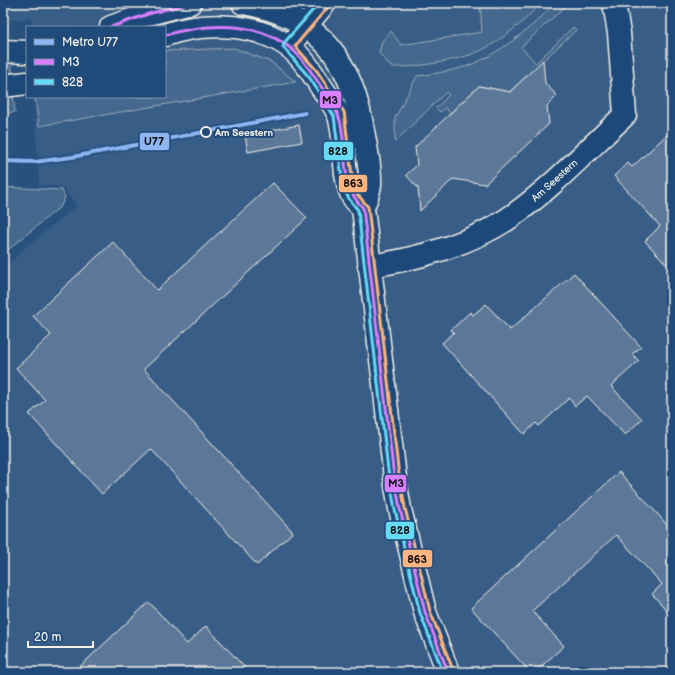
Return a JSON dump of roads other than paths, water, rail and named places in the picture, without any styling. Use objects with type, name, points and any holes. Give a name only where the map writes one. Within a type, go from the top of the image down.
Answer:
[{"type":"street","points":[[114,26],[148,14],[190,3]]},
{"type":"street","points":[[243,3],[278,13],[307,26],[326,42],[344,68],[355,91],[361,118],[370,184],[363,208],[393,469],[400,509],[426,612],[448,672]]},
{"type":"street","points":[[288,46],[307,26],[325,3]]},
{"type":"street","name":"Am Seestern","points":[[369,266],[420,257],[478,235],[511,217],[542,192],[625,114],[619,33],[614,3]]},
{"type":"street","points":[[166,35],[191,28],[225,26],[250,30],[270,36],[288,46],[313,74],[339,114],[348,185],[353,197],[363,208]]},
{"type":"street","points":[[3,51],[26,52]]},
{"type":"street","points":[[3,86],[26,83]]},
{"type":"metro line","name":"U77","points":[[3,161],[34,162],[72,157],[305,113]]},
{"type":"place","name":"Am Seestern","points":[[206,132]]}]
